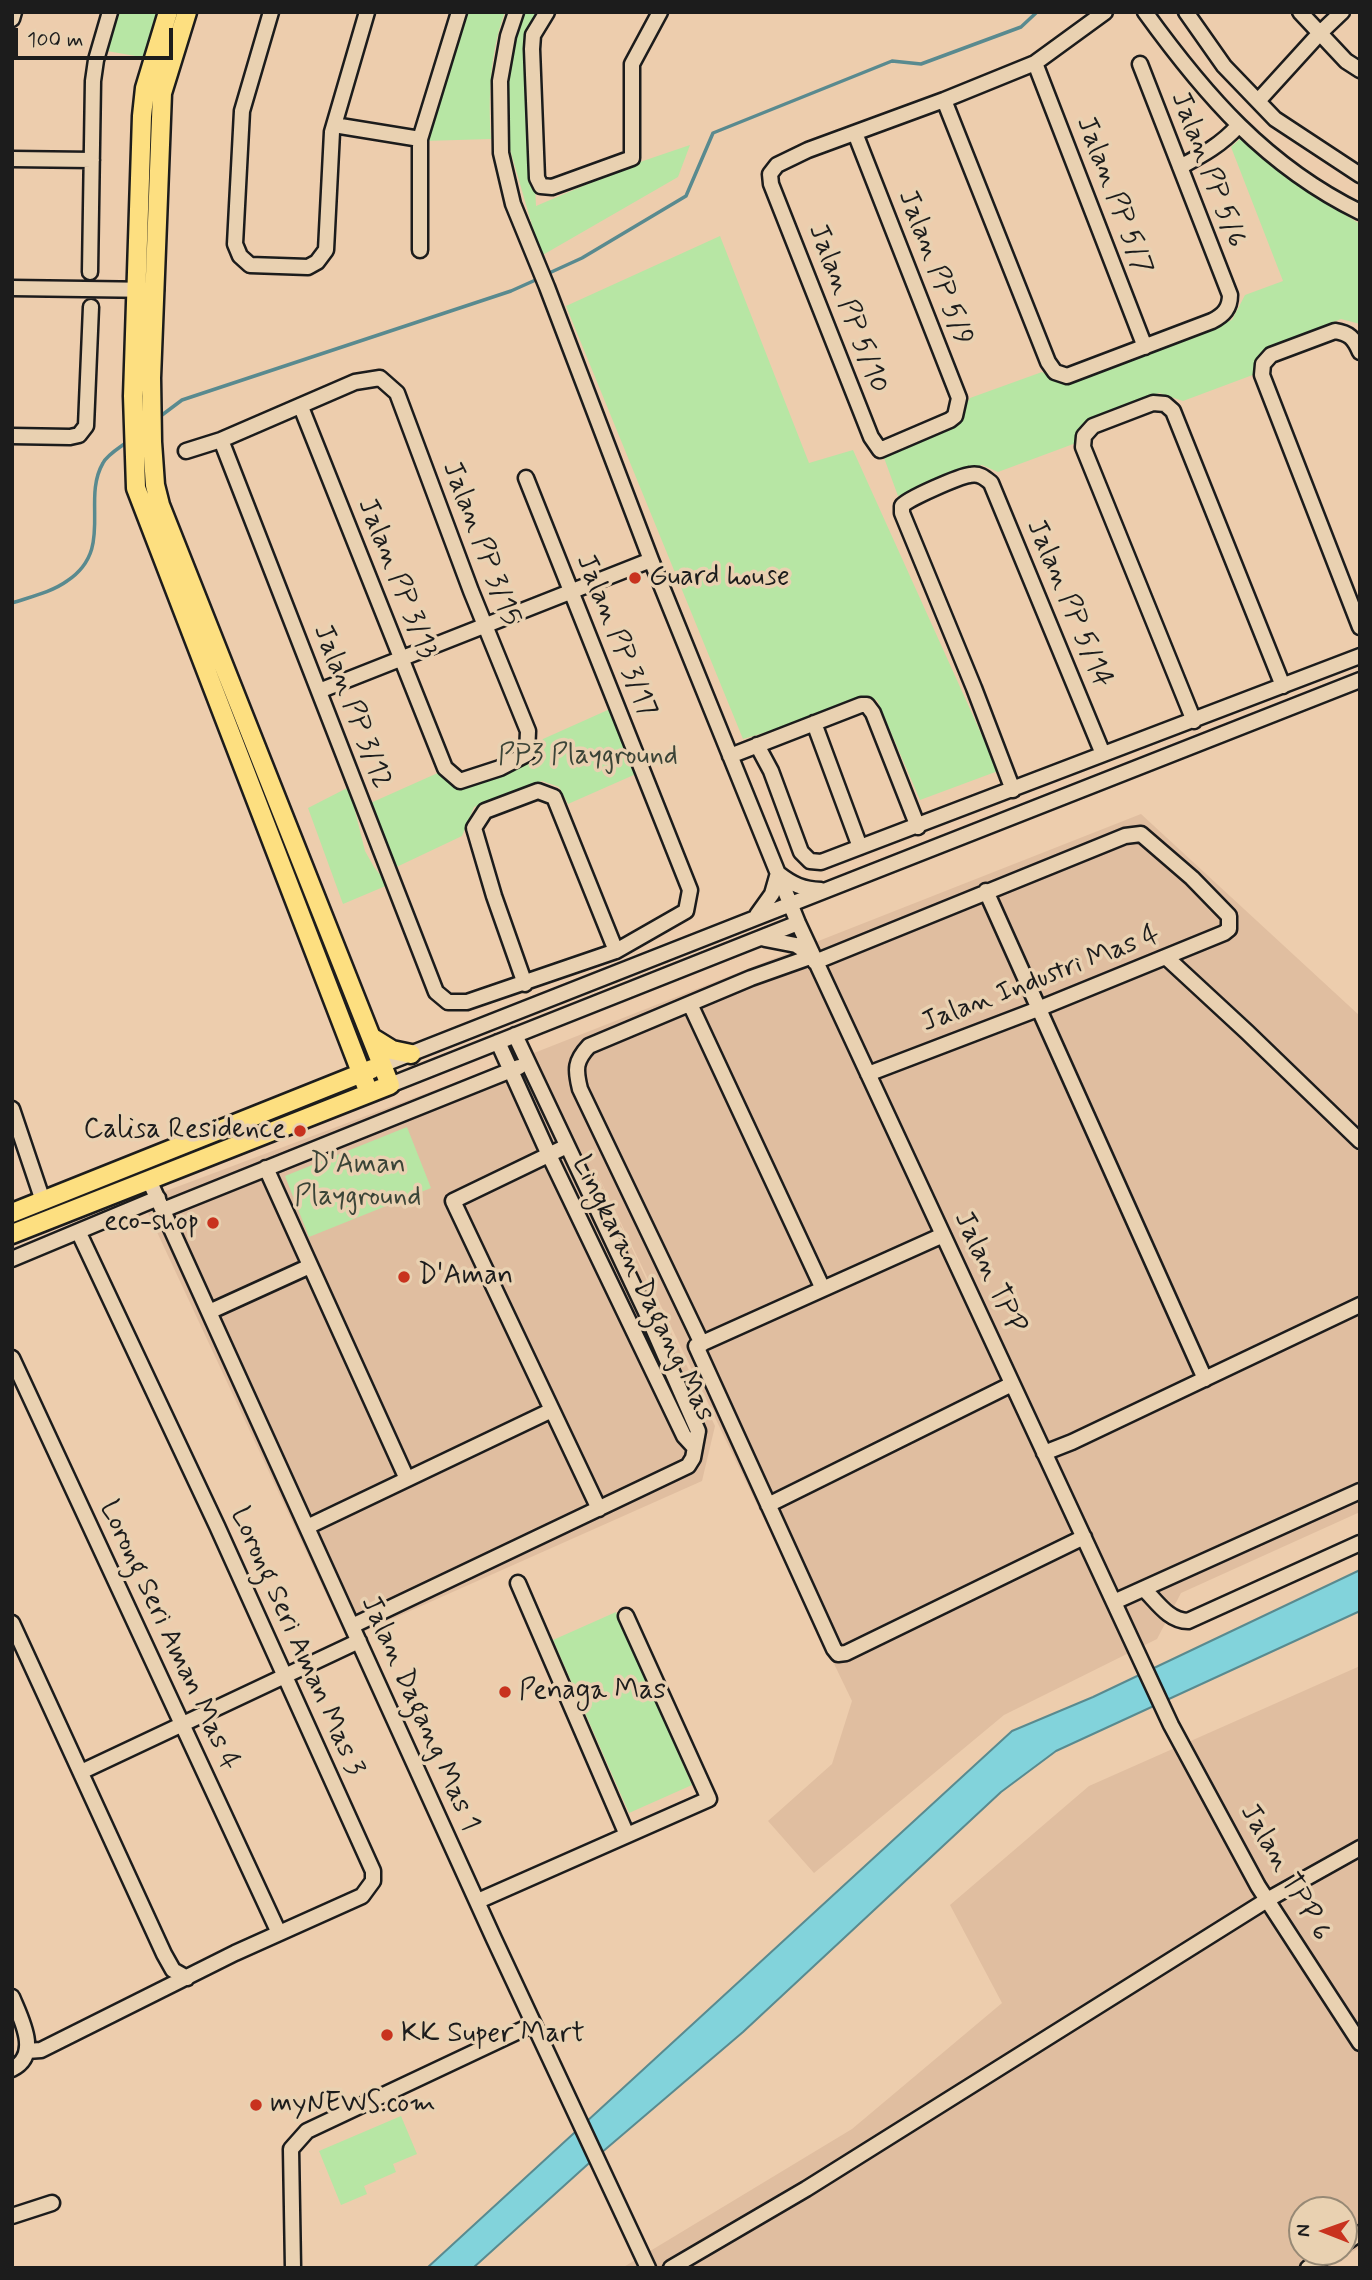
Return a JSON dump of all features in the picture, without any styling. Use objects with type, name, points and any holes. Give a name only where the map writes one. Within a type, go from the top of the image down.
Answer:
[{"type":"main road","points":[[168,12],[145,88],[142,116],[133,396],[136,488],[369,1093]]},
{"type":"main road","points":[[12,1234],[390,1085],[160,505],[155,485],[151,378],[162,93],[187,12]]},
{"type":"main road","points":[[371,1037],[392,1050],[411,1054]]},
{"type":"main road","points":[[332,1085],[348,1057],[350,1043]]},
{"type":"main road","points":[[12,1213],[382,1065]]},
{"type":"street","points":[[12,19],[14,12]]},
{"type":"street","points":[[90,272],[93,81],[96,60],[110,12]]},
{"type":"street","points":[[271,12],[242,111],[235,244],[240,256],[250,265],[308,267],[326,250],[334,125],[367,12]]},
{"type":"street","points":[[420,250],[420,139],[459,12]]},
{"type":"street","name":"Jalan TPP","points":[[516,12],[508,36],[500,80],[501,153],[513,204],[651,560],[798,923],[1133,1643]]},
{"type":"street","points":[[547,12],[533,35],[532,49],[537,178],[541,187],[552,187],[632,158],[632,64],[660,12]]},
{"type":"street","points":[[855,132],[944,100],[1035,62],[1105,12]]},
{"type":"street","points":[[1145,12],[1208,94],[1238,126],[1276,159],[1360,212]]},
{"type":"street","points":[[1186,12],[1224,66],[1275,118],[1360,175]]},
{"type":"street","points":[[1300,12],[1346,61],[1360,70]]},
{"type":"street","points":[[1258,101],[1342,12]]},
{"type":"street","name":"Jalan PP 5/7","points":[[1035,62],[1145,347]]},
{"type":"street","name":"Jalan PP 5/6","points":[[1140,64],[1230,295],[1226,310],[1212,321],[1145,347]]},
{"type":"street","points":[[944,100],[1051,368],[1060,375],[1067,376],[1145,347]]},
{"type":"street","points":[[334,125],[420,139]]},
{"type":"street","points":[[1180,167],[1207,153],[1238,126]]},
{"type":"street","name":"Jalan PP 5/10","points":[[855,132],[777,165],[771,174],[771,184],[871,437],[880,450]]},
{"type":"street","name":"Jalan PP 5/9","points":[[855,132],[959,398],[955,416],[950,421],[880,450]]},
{"type":"street","points":[[12,159],[92,160]]},
{"type":"street","points":[[12,288],[156,290]]},
{"type":"street","points":[[12,436],[70,437],[79,435],[86,426],[92,307]]},
{"type":"street","points":[[1360,352],[1355,340],[1346,333],[1335,331],[1271,355],[1263,364],[1262,375],[1360,627]]},
{"type":"street","name":"Jalan PP 3/15","points":[[301,407],[355,382],[380,378],[397,393],[528,732],[527,754],[500,768],[460,781],[445,768]]},
{"type":"street","points":[[1194,721],[1083,447],[1084,436],[1093,426],[1153,403],[1165,404],[1173,411],[1283,686]]},
{"type":"street","points":[[186,451],[221,440],[301,407]]},
{"type":"street","name":"Jalan PP 3/13","points":[[301,407],[445,768]]},
{"type":"street","name":"Jalan PP 3/12","points":[[221,440],[436,992],[448,1002],[467,1002],[525,984]]},
{"type":"street","name":"Jalan PP 5/14","points":[[1013,790],[902,513],[902,506],[910,499],[971,475],[982,476],[991,483],[1103,754]]},
{"type":"street","name":"Jalan PP 3/17","points":[[526,478],[690,890],[686,911],[615,951]]},
{"type":"street","points":[[319,691],[651,560]]},
{"type":"street","points":[[757,745],[771,772],[800,852],[810,861],[821,862],[1360,656]]},
{"type":"street","points":[[382,1065],[1360,680]]},
{"type":"street","points":[[730,756],[867,705],[873,713],[918,827]]},
{"type":"street","points":[[814,723],[860,846]]},
{"type":"street","points":[[538,791],[554,797],[615,951],[525,984],[494,896],[474,828],[485,811],[538,791]]},
{"type":"street","name":"Jalan Industri Mas 4","points":[[868,1074],[1167,958],[1229,929],[1229,916],[1192,878],[1141,834],[1125,836],[986,891]]},
{"type":"street","points":[[753,918],[766,906],[778,873],[793,885],[825,890]]},
{"type":"street","points":[[702,1344],[580,1089],[576,1072],[580,1056],[589,1046],[690,1004],[814,959],[986,891],[1205,1379]]},
{"type":"street","points":[[390,1085],[798,923]]},
{"type":"street","points":[[760,939],[780,940],[796,945],[814,959]]},
{"type":"street","points":[[1167,958],[1360,1141]]},
{"type":"street","points":[[690,1004],[823,1289]]},
{"type":"street","name":"Lingkaran Dagang Mas","points":[[515,1035],[645,1310],[698,1432],[695,1448]]},
{"type":"street","name":"Lingkaran Dagang Mas","points":[[498,1042],[549,1155],[684,1436],[695,1448]]},
{"type":"street","points":[[12,1259],[266,1168],[527,1063]]},
{"type":"street","points":[[12,1109],[43,1201]]},
{"type":"street","points":[[567,1146],[453,1201],[599,1509]]},
{"type":"street","points":[[266,1168],[407,1479]]},
{"type":"street","name":"Jalan Dagang Mas 1","points":[[149,1180],[648,2268]]},
{"type":"street","name":"Lorong Seri Aman Mas 3","points":[[27,2051],[41,2050],[279,1933],[362,1896],[373,1881],[373,1871],[79,1233]]},
{"type":"street","points":[[943,1235],[696,1346],[834,1649],[838,1654],[846,1653],[1084,1537]]},
{"type":"street","points":[[209,1312],[310,1266]]},
{"type":"street","points":[[1044,1453],[1360,1305]]},
{"type":"street","name":"Lorong Seri Aman Mas 4","points":[[12,1359],[279,1933]]},
{"type":"street","points":[[768,1505],[1013,1384]]},
{"type":"street","points":[[307,1527],[552,1410]]},
{"type":"street","points":[[352,1626],[688,1466],[695,1448]]},
{"type":"street","points":[[1114,1602],[1360,1491]]},
{"type":"street","points":[[1144,1588],[1171,1615],[1178,1620],[1188,1620],[1360,1543]]},
{"type":"street","points":[[518,1583],[627,1835]]},
{"type":"street","points":[[478,1901],[709,1799],[626,1616]]},
{"type":"street","points":[[12,1623],[164,1954],[173,1970],[187,1978]]},
{"type":"street","points":[[81,1772],[359,1641]]},
{"type":"street","name":"Jalan TPP 6","points":[[1133,1643],[1171,1725],[1267,1900],[1360,2043]]},
{"type":"street","points":[[671,2268],[806,2189],[1267,1900],[1360,1848]]},
{"type":"street","points":[[12,1997],[25,2031],[27,2051],[21,2064],[12,2069]]},
{"type":"street","points":[[293,2268],[292,2149],[307,2132],[534,2024]]},
{"type":"street","points":[[12,2216],[52,2203]]},
{"type":"shaded area","points":[[1141,814],[1360,1016],[1360,1512],[1181,1593],[1157,1639],[1004,1715],[814,1873],[768,1821],[832,1764],[852,1701],[590,1159],[715,1426],[702,1481],[347,1639],[142,1200],[539,1051]]},
{"type":"shaded area","points":[[1360,1666],[1360,2247],[1358,2248],[1358,2196],[1288,2196],[1288,2266],[1330,2266],[1327,2268],[622,2268],[852,2129],[1002,2003],[950,1905],[1089,1786]]},
{"type":"green space","points":[[119,12],[161,12],[147,58],[107,51]]},
{"type":"green space","points":[[463,12],[505,12],[491,75],[491,139],[424,141]]},
{"type":"green space","points":[[521,12],[540,12],[528,33],[536,206],[637,163],[690,145],[678,177],[541,256],[504,129],[510,47]]},
{"type":"green space","points":[[1241,138],[1304,189],[1360,224],[1360,324],[1341,319],[1273,345],[1263,354],[1258,373],[1183,401],[1159,393],[1087,420],[1076,443],[998,472],[982,465],[898,496],[883,455],[950,430],[970,398],[1042,372],[1061,383],[1232,320],[1245,295],[1283,281],[1231,147]]},
{"type":"green space","points":[[720,236],[809,463],[853,450],[998,771],[920,800],[877,700],[743,739],[566,306]]},
{"type":"green space","name":"PP3 Playground","points":[[610,709],[636,774],[568,804],[559,787],[542,781],[474,807],[462,836],[388,871],[366,805],[440,772],[459,784],[534,754],[543,739]]},
{"type":"green space","points":[[349,787],[365,851],[388,885],[343,904],[308,808]]},
{"type":"green space","name":"D'Aman Playground","points":[[407,1127],[431,1188],[309,1237],[285,1176]]},
{"type":"green space","points":[[616,1612],[692,1785],[629,1813],[553,1640]]},
{"type":"green space","points":[[401,2116],[417,2154],[393,2164],[396,2172],[364,2186],[367,2194],[341,2205],[319,2151]]},
{"type":"water","points":[[1360,1570],[1360,1611],[1056,1751],[1001,1792],[743,2032],[587,2165],[473,2268],[427,2268],[1012,1731],[1093,1697]]},
{"type":"waterway","points":[[547,274],[582,258],[686,196],[713,133],[892,61],[921,64],[1021,27],[1037,12]]},
{"type":"waterway","points":[[158,418],[182,400],[511,291],[540,278]]},
{"type":"waterway","points":[[12,603],[55,588],[81,568],[90,554],[94,540],[97,478],[105,460],[127,442]]},
{"type":"place","name":"Guard house","points":[[635,578]]},
{"type":"place","name":"Calisa Residence","points":[[300,1131]]},
{"type":"place","name":"eco-shop","points":[[213,1223]]},
{"type":"place","name":"D'Aman","points":[[404,1277]]},
{"type":"place","name":"Penaga Mas","points":[[505,1692]]},
{"type":"place","name":"KK Super Mart","points":[[387,2035]]},
{"type":"place","name":"myNEWS.com","points":[[256,2105]]}]
